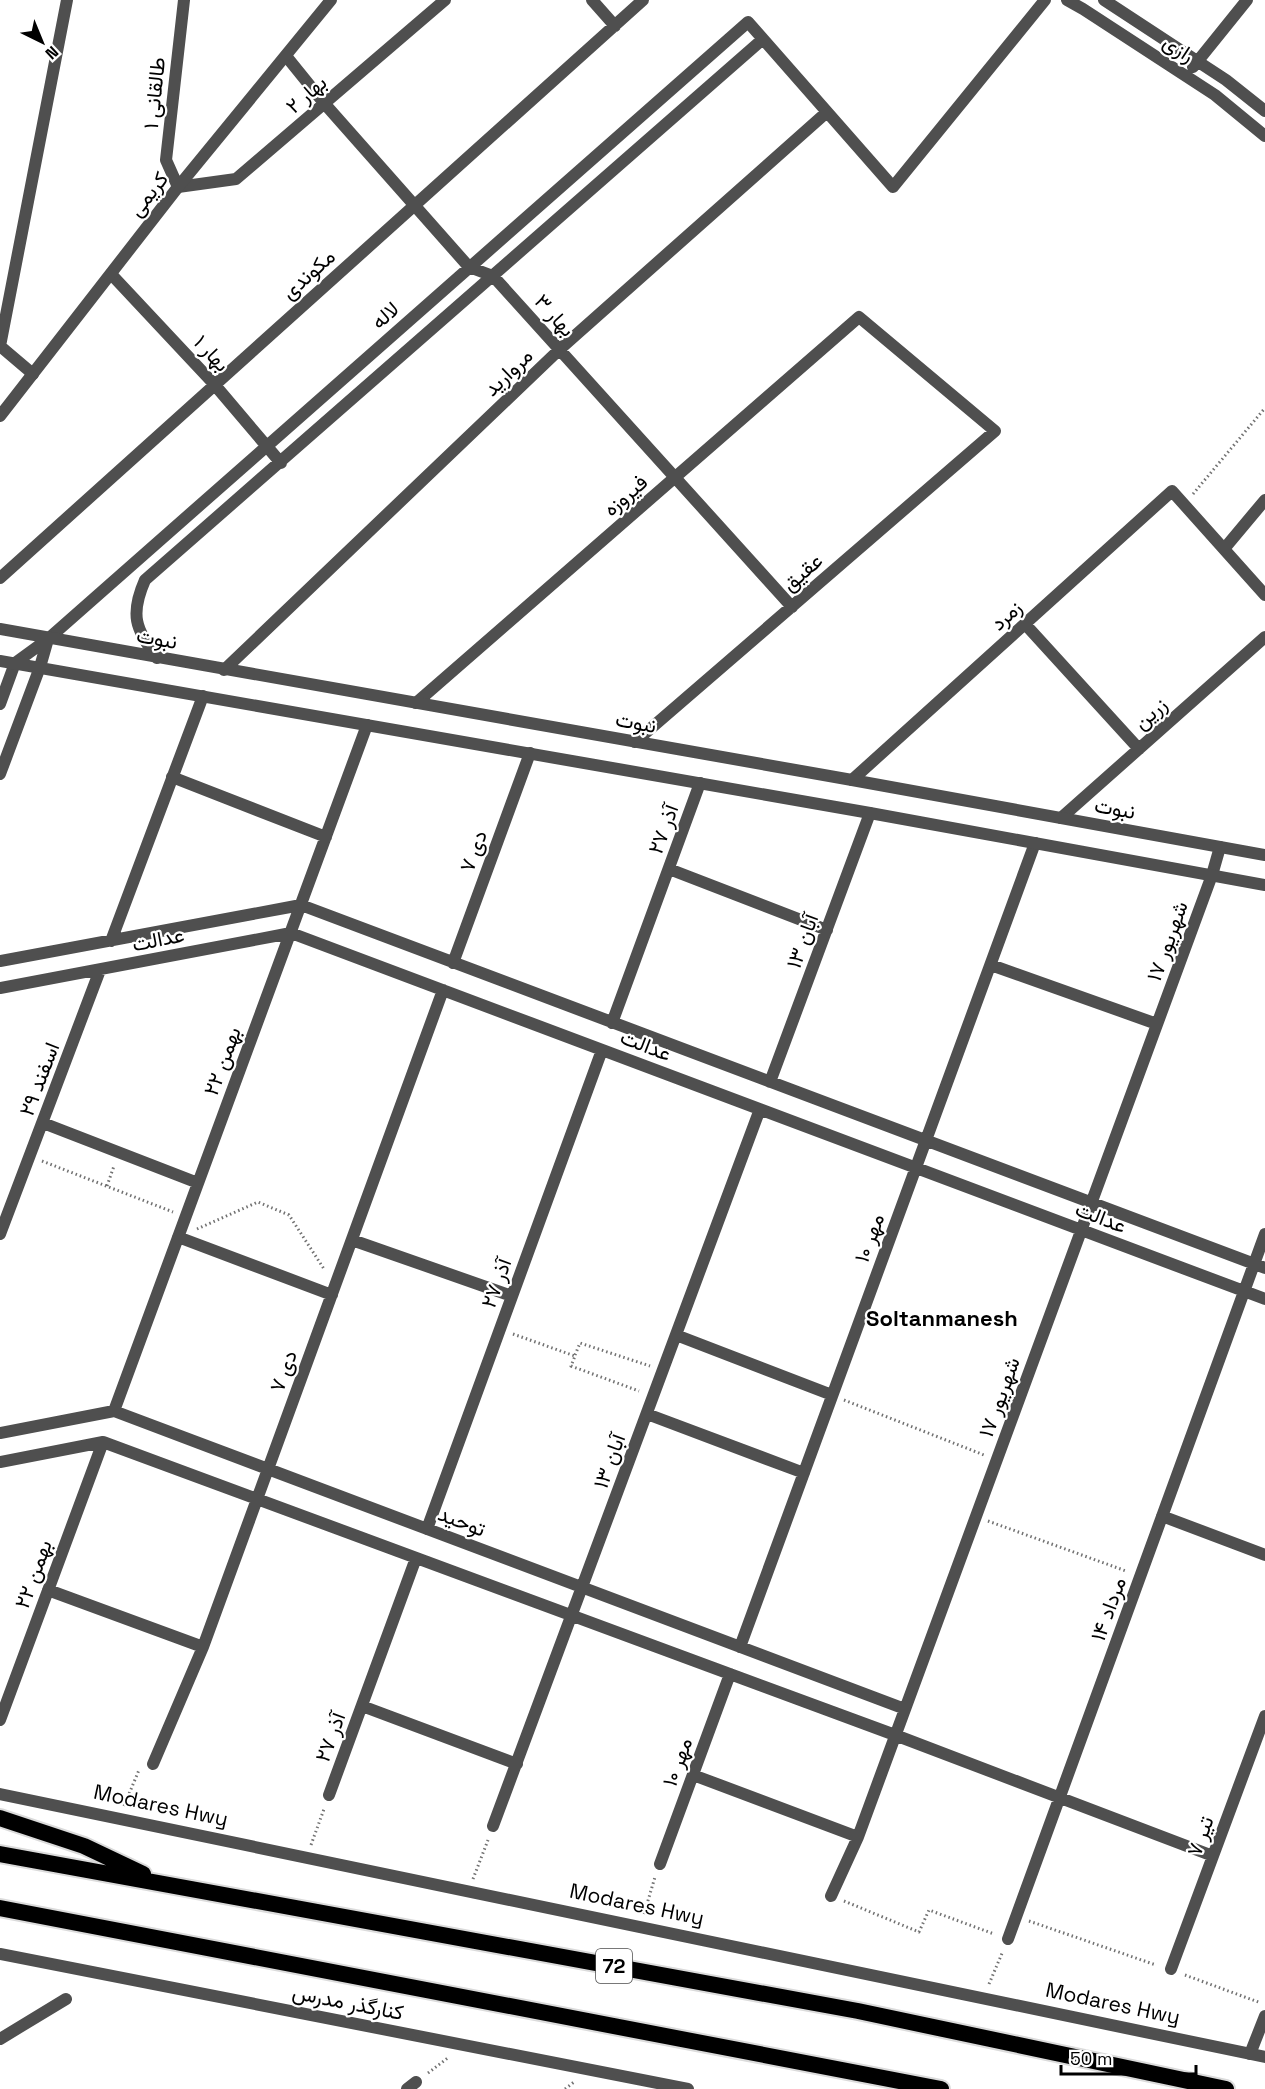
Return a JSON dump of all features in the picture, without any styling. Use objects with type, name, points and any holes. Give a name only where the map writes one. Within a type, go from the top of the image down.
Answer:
[{"type":"highway","points":[[0,1818],[84,1846],[163,1884]]},
{"type":"highway","name":"72","points":[[0,1854],[858,2011],[1226,2089]]},
{"type":"highway","points":[[0,1908],[941,2089]]},
{"type":"street","points":[[33,374],[0,346],[67,0]]},
{"type":"street","name":"طالقانی ۱","points":[[178,187],[166,160],[184,0]]},
{"type":"street","name":"کریمی","points":[[0,416],[178,187],[331,0]]},
{"type":"street","name":"بهار ۲","points":[[178,187],[236,179],[445,0]]},
{"type":"street","points":[[592,0],[615,26]]},
{"type":"street","name":"مکوندی","points":[[0,578],[643,0]]},
{"type":"street","points":[[763,39],[892,187],[1045,0]]},
{"type":"street","name":"رازی","points":[[1067,0],[1215,95],[1265,136]]},
{"type":"street","name":"رازی","points":[[1104,0],[1226,80],[1265,111]]},
{"type":"street","points":[[1185,76],[1247,0]]},
{"type":"street","points":[[1126,37],[1136,21]]},
{"type":"street","name":"لاله","points":[[15,663],[48,639],[748,22],[763,39],[145,580],[137,599],[136,618],[142,639],[157,658]]},
{"type":"street","name":"بهار ۳","points":[[286,56],[324,103],[469,267],[493,276],[792,607]]},
{"type":"street","name":"مروارید","points":[[224,670],[560,350],[827,112]]},
{"type":"street","name":"بهار ۱","points":[[111,274],[214,384],[281,463]]},
{"type":"street","name":"عقیق","points":[[635,742],[995,431],[859,316]]},
{"type":"street","name":"فیروزه","points":[[416,703],[859,316]]},
{"type":"street","name":"زمرد","points":[[852,780],[1172,491],[1184,505]]},
{"type":"street","points":[[1224,549],[1265,500]]},
{"type":"street","points":[[1184,505],[1265,595]]},
{"type":"street","points":[[1025,624],[1139,749]]},
{"type":"street","name":"نبوت","points":[[0,629],[1265,855]]},
{"type":"street","name":"زرین","points":[[1061,818],[1265,637]]},
{"type":"street","points":[[0,774],[40,668],[48,639]]},
{"type":"street","points":[[0,660],[1265,885]]},
{"type":"street","points":[[0,704],[15,663]]},
{"type":"street","points":[[111,941],[203,696]]},
{"type":"street","name":"۲۲ بهمن","points":[[114,1411],[367,725]]},
{"type":"street","name":"۷ دی","points":[[453,963],[530,753]]},
{"type":"street","points":[[172,777],[326,837]]},
{"type":"street","name":"۲۷ آذر","points":[[612,1023],[700,783]]},
{"type":"street","name":"۱۳ آبان","points":[[770,1082],[870,813]]},
{"type":"street","name":"۱۰ مهر","points":[[740,1647],[1035,843]]},
{"type":"street","name":"۱۷ شهریور","points":[[831,1896],[858,1837],[1212,875],[1220,847]]},
{"type":"street","points":[[669,869],[827,930]]},
{"type":"street","name":"عدالت","points":[[0,961],[301,905],[1259,1266]]},
{"type":"street","name":"عدالت","points":[[0,988],[291,933],[1265,1299]]},
{"type":"street","points":[[991,965],[1157,1024]]},
{"type":"street","name":"۲۹ اسفند","points":[[0,1234],[100,970]]},
{"type":"street","name":"۷ دی","points":[[153,1764],[203,1647],[443,990]]},
{"type":"street","name":"۲۷ آذر","points":[[427,1529],[602,1050]]},
{"type":"street","name":"۱۳ آبان","points":[[494,1826],[760,1109]]},
{"type":"street","points":[[43,1123],[198,1183]]},
{"type":"street","points":[[1259,1266],[1265,1234]]},
{"type":"street","points":[[178,1237],[334,1290]]},
{"type":"street","points":[[352,1240],[512,1296]]},
{"type":"street","name":"۱۴ مرداد","points":[[1008,1939],[1244,1291],[1259,1266]]},
{"type":"street","points":[[676,1335],[832,1395]]},
{"type":"street","points":[[0,1433],[114,1411]]},
{"type":"street","name":"توحید","points":[[114,1411],[904,1709]]},
{"type":"street","points":[[647,1414],[804,1473]]},
{"type":"street","points":[[0,1462],[103,1442],[895,1735],[1213,1856]]},
{"type":"street","name":"۲۲ بهمن","points":[[0,1720],[103,1442]]},
{"type":"street","points":[[1162,1516],[1265,1556]]},
{"type":"street","name":"۲۷ آذر","points":[[329,1795],[416,1558]]},
{"type":"street","points":[[48,1590],[203,1647]]},
{"type":"street","name":"۱۰ مهر","points":[[660,1864],[730,1674]]},
{"type":"street","points":[[362,1706],[517,1764]]},
{"type":"street","name":"۷ تیر","points":[[1171,1970],[1265,1716]]},
{"type":"street","points":[[693,1775],[858,1837]]},
{"type":"street","name":"Modares Hwy","points":[[0,1794],[1265,2057]]},
{"type":"street","name":"کنارگذر مدرس","points":[[0,1954],[688,2089]]},
{"type":"street","points":[[0,2039],[66,1999]]},
{"type":"street","points":[[1250,2054],[1265,2016]]},
{"type":"path","points":[[1184,505],[1265,408]]},
{"type":"path","points":[[107,1186],[119,1152]]},
{"type":"path","points":[[30,1157],[186,1217]]},
{"type":"path","points":[[178,1237],[258,1202],[289,1215],[334,1290]]},
{"type":"path","points":[[500,1329],[575,1356]]},
{"type":"path","points":[[653,1397],[571,1366],[580,1343],[663,1371]]},
{"type":"path","points":[[832,1395],[996,1460]]},
{"type":"path","points":[[975,1516],[1140,1576]]},
{"type":"path","points":[[119,1819],[140,1767],[153,1764]]},
{"type":"path","points":[[307,1858],[329,1795]]},
{"type":"path","points":[[468,1892],[494,1826]]},
{"type":"path","points":[[639,1927],[660,1864]]},
{"type":"path","points":[[831,1896],[919,1932],[929,1910],[1008,1939],[983,1999]]},
{"type":"path","points":[[1016,1917],[1265,2005]]},
{"type":"path","points":[[412,2086],[465,2045]]},
{"type":"district","name":"Soltanmanesh","points":[[942,1318]]}]
